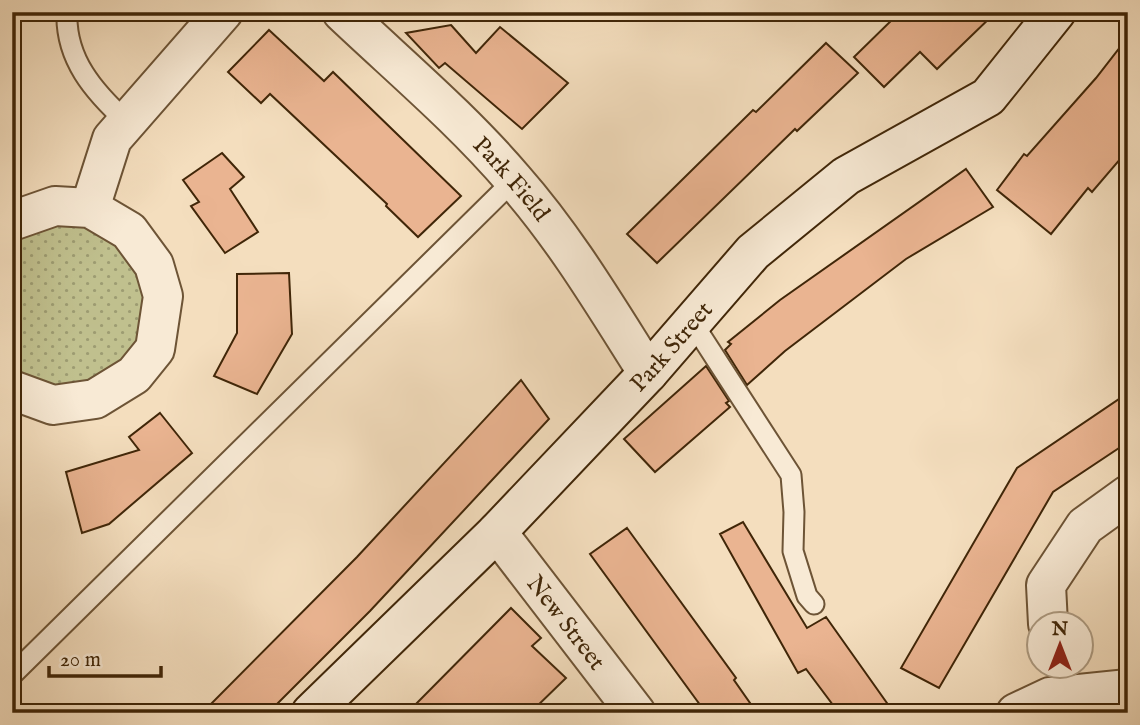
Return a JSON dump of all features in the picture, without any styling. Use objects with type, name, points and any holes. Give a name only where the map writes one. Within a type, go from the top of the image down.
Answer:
[{"type":"street","points":[[90,208],[112,139],[223,12]]},
{"type":"street","name":"Park Field","points":[[342,12],[453,116],[514,180],[561,238],[648,373]]},
{"type":"street","name":"Park Street","points":[[312,713],[497,532],[648,373],[753,252],[846,176],[988,97],[1056,12]]},
{"type":"street","points":[[12,221],[55,206],[90,208],[129,231],[154,265],[163,296],[155,349],[134,375],[95,399],[53,405],[12,390]]},
{"type":"street","points":[[1047,610],[1046,585],[1085,526],[1128,495]]},
{"type":"street","name":"New Street","points":[[497,532],[636,713]]},
{"type":"street","points":[[1039,692],[1128,689]]},
{"type":"lane","points":[[67,12],[66,29],[80,68],[100,98],[127,122]]},
{"type":"lane","points":[[12,675],[514,180]]},
{"type":"lane","points":[[692,322],[791,475],[793,551],[807,596],[814,604]]},
{"type":"green space","points":[[55,224],[77,225],[98,231],[117,241],[143,276],[148,318],[131,358],[97,384],[54,389],[12,370],[12,244],[35,230]]},
{"type":"building","points":[[900,12],[996,12],[937,69],[920,52],[884,87],[854,57]]},
{"type":"building","points":[[451,25],[476,53],[500,27],[568,83],[522,129],[445,63],[439,68],[406,33]]},
{"type":"building","points":[[269,30],[324,81],[333,72],[461,196],[418,237],[387,204],[270,94],[261,103],[228,72]]},
{"type":"building","points":[[1128,37],[1128,150],[1092,192],[1088,188],[1051,234],[997,190],[1024,154],[1027,156],[1096,78]]},
{"type":"building","points":[[826,43],[858,73],[797,131],[795,129],[657,263],[627,234],[753,110],[756,112]]},
{"type":"building","points":[[222,153],[244,177],[230,189],[258,232],[225,253],[191,206],[199,202],[183,180]]},
{"type":"building","points":[[966,169],[993,207],[906,259],[785,351],[747,385],[725,350],[731,344],[728,342],[780,300]]},
{"type":"building","points":[[289,273],[292,334],[257,394],[214,376],[237,333],[237,274]]},
{"type":"building","points":[[706,366],[729,401],[726,403],[730,407],[655,472],[624,439]]},
{"type":"building","points":[[521,380],[549,419],[370,611],[268,713],[202,713],[357,557]]},
{"type":"building","points":[[1128,393],[1128,442],[1053,492],[939,688],[901,668],[1017,468]]},
{"type":"building","points":[[160,413],[192,453],[109,524],[82,533],[66,472],[139,450],[129,437]]},
{"type":"building","points":[[743,522],[807,628],[826,617],[894,713],[839,713],[806,669],[798,673],[720,534]]},
{"type":"building","points":[[627,528],[736,678],[734,680],[757,713],[706,713],[590,554]]},
{"type":"building","points":[[511,608],[541,638],[532,646],[566,678],[530,713],[407,713]]}]
